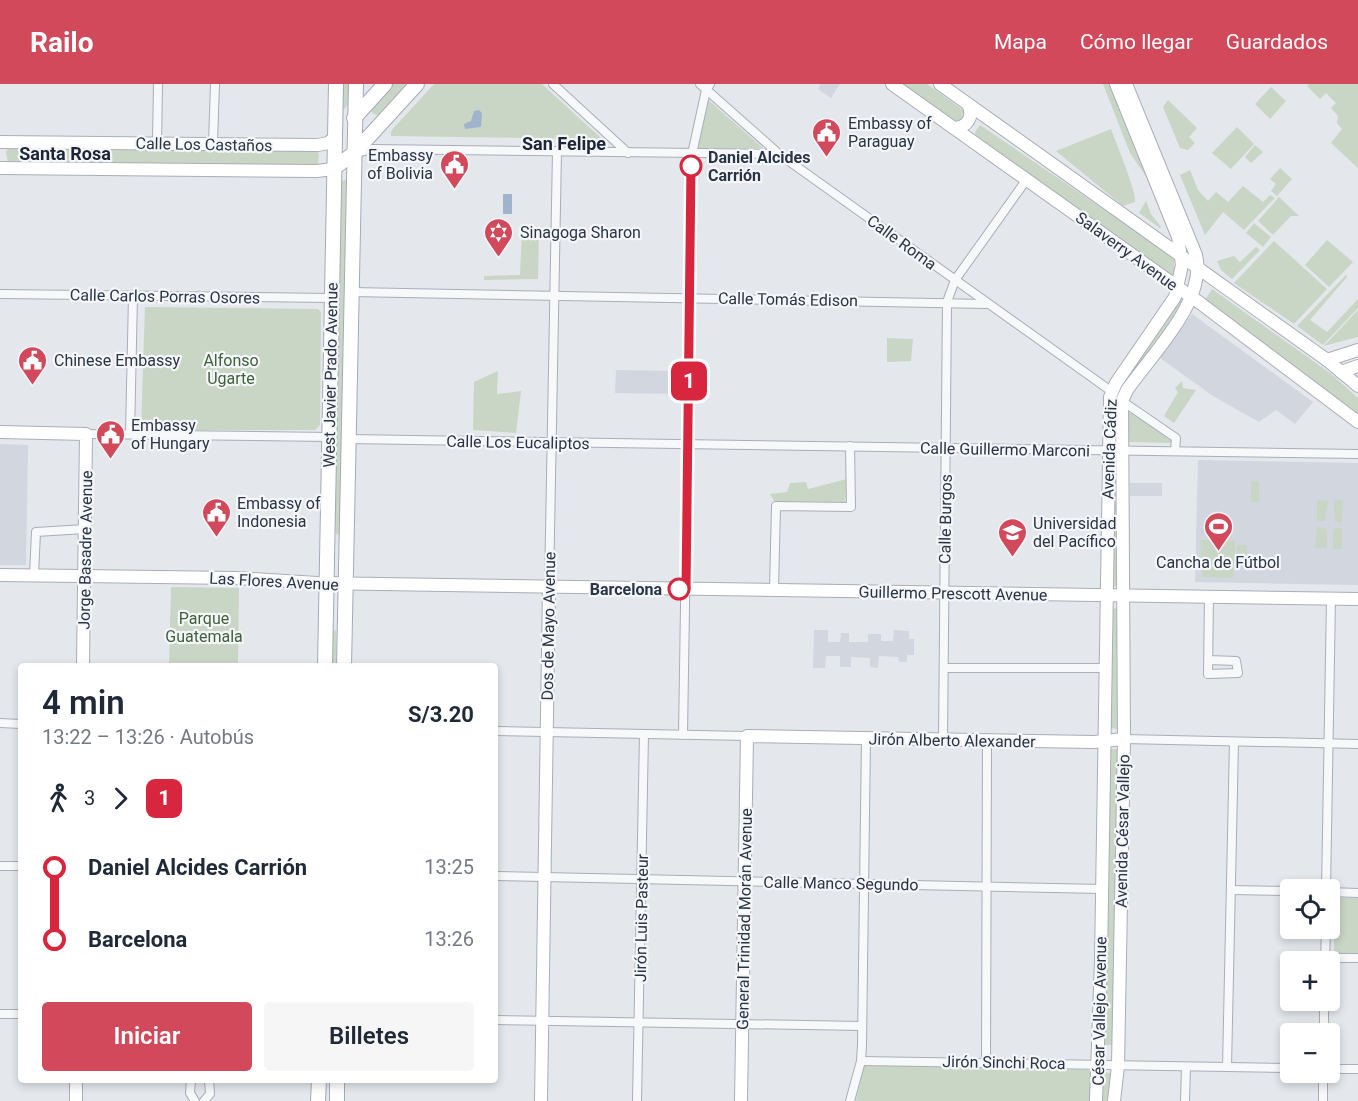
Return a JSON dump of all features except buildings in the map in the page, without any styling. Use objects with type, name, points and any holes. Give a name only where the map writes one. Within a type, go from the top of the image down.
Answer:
[{"type":"main road","name":"West Javier Prado Avenue","points":[[325,663],[336,84]]},
{"type":"main road","points":[[355,116],[356,84]]},
{"type":"main road","points":[[334,138],[385,84]]},
{"type":"main road","points":[[333,169],[354,153],[417,84]]},
{"type":"main road","name":"Salaverry Avenue","points":[[892,84],[1179,288],[1358,422]]},
{"type":"main road","name":"Salaverry Avenue","points":[[940,84],[1341,372]]},
{"type":"main road","points":[[1116,84],[1196,255],[1198,268],[1192,298]]},
{"type":"main road","points":[[1126,84],[1178,237],[1182,258],[1179,288]]},
{"type":"main road","points":[[369,101],[367,107],[370,115],[379,120],[387,117]]},
{"type":"main road","points":[[954,128],[963,127],[970,120],[971,113],[968,104]]},
{"type":"main road","name":"West Javier Prado Avenue","points":[[344,663],[355,116]]},
{"type":"main road","points":[[970,140],[972,125],[986,117]]},
{"type":"main road","name":"Calle Los Castaños","points":[[0,142],[318,145],[328,143],[334,138]]},
{"type":"main road","name":"Calle Los Castaños","points":[[0,168],[315,171],[333,169]]},
{"type":"main road","name":"Avenida Cádiz","points":[[1123,596],[1111,391],[1179,288]]},
{"type":"main road","name":"Avenida Cádiz","points":[[1106,595],[1115,450],[1122,401],[1127,390],[1192,298]]},
{"type":"main road","points":[[1327,360],[1358,350]]},
{"type":"main road","points":[[1341,372],[1358,366]]},
{"type":"main road","points":[[1341,372],[1358,386]]},
{"type":"main road","points":[[0,432],[86,434]]},
{"type":"main road","name":"Jorge Basadre Avenue","points":[[83,663],[86,434]]},
{"type":"main road","points":[[328,534],[337,541],[347,535]]},
{"type":"main road","name":"Las Flores Avenue","points":[[0,575],[236,578],[326,584],[549,587]]},
{"type":"main road","name":"Guillermo Prescott Avenue","points":[[549,587],[1358,599]]},
{"type":"main road","name":"Dos de Mayo Avenue","points":[[541,1101],[549,587]]},
{"type":"main road","name":"Avenida César Vallejo","points":[[1104,742],[1106,595]]},
{"type":"main road","name":"Avenida César Vallejo","points":[[1118,1066],[1124,739],[1123,596]]},
{"type":"main road","points":[[326,632],[334,627],[345,633]]},
{"type":"main road","name":"Jirón Alberto Alexander","points":[[747,736],[1104,742],[1124,739]]},
{"type":"main road","name":"General Trinidad Morán Avenue","points":[[741,1101],[747,736]]},
{"type":"main road","name":"César Vallejo Avenue","points":[[1096,1101],[1099,1064],[1104,742]]},
{"type":"main road","name":"César Vallejo Avenue","points":[[1114,1101],[1118,1066]]},
{"type":"main road","points":[[76,1083],[76,1101]]},
{"type":"main road","points":[[318,1101],[319,1083]]},
{"type":"main road","points":[[337,1101],[338,1083]]},
{"type":"street","points":[[157,143],[158,84]]},
{"type":"street","points":[[213,144],[215,84]]},
{"type":"street","points":[[553,84],[628,153]]},
{"type":"street","points":[[683,735],[690,298],[689,154],[705,86]]},
{"type":"street","name":"Calle Roma","points":[[705,86],[779,154],[1111,391]]},
{"type":"street","points":[[354,153],[373,149],[779,154]]},
{"type":"street","name":"Dos de Mayo Avenue","points":[[549,587],[557,150]]},
{"type":"street","name":"Calle Burgos","points":[[943,740],[946,302],[955,280],[1026,179]]},
{"type":"street","points":[[351,292],[554,295]]},
{"type":"street","name":"Calle Carlos Porras Osores","points":[[0,294],[331,298]]},
{"type":"street","name":"Calle Tomás Edison","points":[[554,295],[986,303]]},
{"type":"street","points":[[130,434],[134,296]]},
{"type":"street","points":[[1122,401],[1176,438],[1176,451]]},
{"type":"street","points":[[86,434],[329,437]]},
{"type":"street","name":"Calle Los Eucaliptos","points":[[348,439],[688,444]]},
{"type":"street","name":"Calle Guillermo Marconi","points":[[688,444],[1358,454]]},
{"type":"street","points":[[774,590],[776,506],[851,507],[850,446]]},
{"type":"street","points":[[34,575],[36,532],[85,529]]},
{"type":"street","points":[[1209,597],[1208,674],[1238,673],[1236,662],[1209,660]]},
{"type":"street","points":[[1328,879],[1331,598]]},
{"type":"street","points":[[944,668],[1105,668]]},
{"type":"street","points":[[0,723],[18,724]]},
{"type":"street","name":"Jirón Alberto Alexander","points":[[498,731],[747,736]]},
{"type":"street","name":"Jirón Luis Pasteur","points":[[637,1101],[644,734]]},
{"type":"street","points":[[850,1101],[861,1060],[866,738]]},
{"type":"street","name":"Jirón Alberto Alexander","points":[[1124,739],[1358,744]]},
{"type":"street","points":[[986,1061],[987,740]]},
{"type":"street","points":[[1227,1067],[1234,741]]},
{"type":"street","points":[[0,866],[18,866]]},
{"type":"street","name":"Calle Manco Segundo","points":[[498,876],[1102,889]]},
{"type":"street","points":[[1231,890],[1280,891]]},
{"type":"street","points":[[1340,892],[1358,893]]},
{"type":"street","points":[[1340,959],[1358,958]]},
{"type":"street","points":[[0,1014],[18,1014]]},
{"type":"street","points":[[498,1020],[862,1026]]},
{"type":"street","name":"Jirón Sinchi Roca","points":[[861,1060],[1280,1068]]},
{"type":"street","points":[[1185,1101],[1186,1067]]},
{"type":"street","points":[[1340,1069],[1358,1069]]},
{"type":"street","points":[[191,1083],[190,1093],[195,1101]]},
{"type":"street","points":[[204,1101],[210,1094],[209,1083]]},
{"type":"street","points":[[1323,1083],[1323,1101]]},
{"type":"shaded area","points":[[821,84],[840,84],[831,98],[818,89]]},
{"type":"shaded area","points":[[1192,314],[1313,402],[1295,424],[1276,410],[1259,422],[1213,396],[1160,358]]},
{"type":"shaded area","points":[[616,370],[680,371],[680,394],[615,393]]},
{"type":"shaded area","points":[[0,444],[28,445],[26,565],[0,565]]},
{"type":"shaded area","points":[[1198,460],[1358,463],[1358,585],[1195,582]]},
{"type":"shaded area","points":[[1130,483],[1162,483],[1162,496],[1130,496]]},
{"type":"shaded area","points":[[814,630],[828,630],[828,642],[840,642],[841,633],[849,633],[849,642],[868,642],[868,634],[881,634],[881,641],[893,641],[894,630],[909,631],[909,639],[914,639],[914,655],[907,655],[907,662],[899,662],[898,657],[879,656],[878,668],[870,667],[870,658],[851,657],[851,667],[840,667],[840,656],[826,656],[825,668],[813,668]]},
{"type":"green space","points":[[341,84],[351,84],[351,101],[341,113]]},
{"type":"green space","points":[[391,84],[409,84],[383,112],[379,115],[373,114],[371,109]]},
{"type":"green space","points":[[434,84],[542,84],[602,139],[391,136],[391,131]]},
{"type":"green space","points":[[895,84],[927,84],[963,110],[965,116],[962,123],[954,125]]},
{"type":"green space","points":[[1103,84],[1110,84],[1160,203],[1130,153]]},
{"type":"green space","points":[[1309,84],[1358,84],[1358,168],[1331,143],[1342,129],[1337,123],[1338,116],[1331,108],[1336,103],[1326,93],[1320,99],[1307,86]]},
{"type":"green space","points":[[1271,87],[1286,101],[1270,119],[1255,104]]},
{"type":"green space","points":[[706,98],[763,148],[697,149]]},
{"type":"green space","points":[[1168,100],[1197,128],[1189,137],[1195,143],[1188,150],[1180,148],[1163,107]]},
{"type":"green space","points":[[980,125],[1174,257],[1174,279],[976,141],[975,132]]},
{"type":"green space","points":[[1237,127],[1254,144],[1231,169],[1212,153]]},
{"type":"green space","points":[[1111,129],[1135,197],[1135,202],[1123,206],[1056,151]]},
{"type":"green space","points":[[1255,145],[1263,152],[1251,163],[1245,157]]},
{"type":"green space","points":[[9,147],[315,151],[319,153],[318,163],[315,165],[8,163],[6,152]]},
{"type":"green space","points":[[1280,168],[1292,179],[1277,196],[1271,191],[1276,184],[1270,179]]},
{"type":"green space","points":[[1190,170],[1198,190],[1208,201],[1216,192],[1228,202],[1243,186],[1263,202],[1270,195],[1275,198],[1244,230],[1223,212],[1205,235],[1180,175]]},
{"type":"green space","points":[[346,180],[341,534],[339,535],[336,534],[333,492],[341,181]]},
{"type":"green space","points":[[1279,197],[1299,216],[1291,216],[1273,235],[1258,221]]},
{"type":"green space","points":[[1146,201],[1151,214],[1160,228],[1139,213]]},
{"type":"green space","points":[[1254,223],[1271,237],[1263,247],[1246,233]]},
{"type":"green space","points":[[522,229],[539,229],[538,279],[484,280],[484,276],[520,275]]},
{"type":"green space","points":[[1327,240],[1353,262],[1329,287],[1305,265]]},
{"type":"green space","points":[[1274,241],[1327,289],[1294,324],[1234,283]]},
{"type":"green space","points":[[1256,247],[1260,250],[1232,279],[1221,270],[1217,261],[1234,256],[1240,262]]},
{"type":"green space","points":[[1346,275],[1347,277],[1310,320],[1327,332],[1358,299],[1358,308],[1323,345],[1297,326]]},
{"type":"green space","points":[[1212,289],[1330,373],[1358,398],[1358,417],[1205,300]]},
{"type":"green space","points":[[1180,299],[1184,299],[1185,303],[1123,388],[1118,443],[1113,444],[1115,393]]},
{"type":"green space","name":"Alfonso Ugarte","points":[[145,307],[318,309],[321,312],[320,425],[315,430],[141,430]]},
{"type":"green space","points":[[1358,310],[1358,337],[1324,346]]},
{"type":"green space","points":[[887,338],[913,339],[911,361],[887,362]]},
{"type":"green space","points":[[498,371],[497,394],[521,391],[516,433],[473,430],[474,382]]},
{"type":"green space","points":[[1182,381],[1183,388],[1196,390],[1174,423],[1164,416],[1178,392],[1175,388]]},
{"type":"green space","points":[[1128,413],[1134,413],[1172,439],[1172,443],[1128,442]]},
{"type":"green space","points":[[1112,454],[1118,454],[1116,586],[1111,587]]},
{"type":"green space","points":[[847,479],[845,502],[774,501],[770,494],[787,492],[790,483],[806,482],[808,489]]},
{"type":"green space","points":[[1251,481],[1259,481],[1259,502],[1251,502]]},
{"type":"green space","points":[[1319,500],[1328,501],[1325,521],[1317,521],[1317,502]]},
{"type":"green space","points":[[1334,500],[1343,500],[1342,522],[1335,522]]},
{"type":"green space","points":[[1317,527],[1327,529],[1327,548],[1315,548]]},
{"type":"green space","points":[[1342,528],[1342,549],[1333,549],[1333,530]]},
{"type":"green space","name":"Cancha de Fútbol","points":[[1200,540],[1235,540],[1235,565],[1201,565]]},
{"type":"green space","points":[[1237,545],[1247,545],[1247,566],[1237,566]]},
{"type":"green space","points":[[1202,566],[1233,567],[1233,578],[1202,577]]},
{"type":"green space","name":"Parque Guatemala","points":[[171,587],[239,588],[238,663],[169,663]]},
{"type":"green space","points":[[1118,608],[1118,729],[1110,728],[1112,609]]},
{"type":"green space","points":[[336,630],[336,663],[330,663],[331,631]]},
{"type":"green space","points":[[1110,749],[1119,749],[1113,1045],[1104,1045]]},
{"type":"green space","points":[[1340,898],[1358,898],[1358,954],[1340,954],[1340,951],[1334,951],[1334,939],[1340,939]]},
{"type":"green space","points":[[864,1064],[1092,1070],[1090,1101],[856,1101]]},
{"type":"green space","points":[[1106,1072],[1112,1074],[1107,1101],[1099,1101],[1103,1074]]},
{"type":"water","points":[[479,110],[482,113],[481,127],[465,129],[464,124],[471,121],[474,111]]},
{"type":"water","points":[[503,194],[512,194],[512,214],[503,214]]},
{"type":"bus line","name":"1","points":[[679,589],[686,589],[691,166]]},
{"type":"place","name":"Embassy of Paraguay","points":[[827,158]]},
{"type":"place","name":"Daniel Alcides Carrión","points":[[691,166]]},
{"type":"place","name":"Embassy of Bolivia","points":[[454,190]]},
{"type":"place","name":"Sinagoga Sharon","points":[[499,258]]},
{"type":"place","name":"Chinese Embassy","points":[[33,386]]},
{"type":"place","name":"Embassy of Hungary","points":[[110,460]]},
{"type":"place","name":"Embassy of Indonesia","points":[[216,538]]},
{"type":"place","name":"Cancha de Fútbol","points":[[1218,552]]},
{"type":"place","name":"Universidad del Pacífico","points":[[1012,558]]},
{"type":"place","name":"Barcelona","points":[[679,589]]},
{"type":"district","name":"San Felipe","points":[[564,144]]},
{"type":"district","name":"Santa Rosa","points":[[65,154]]}]
